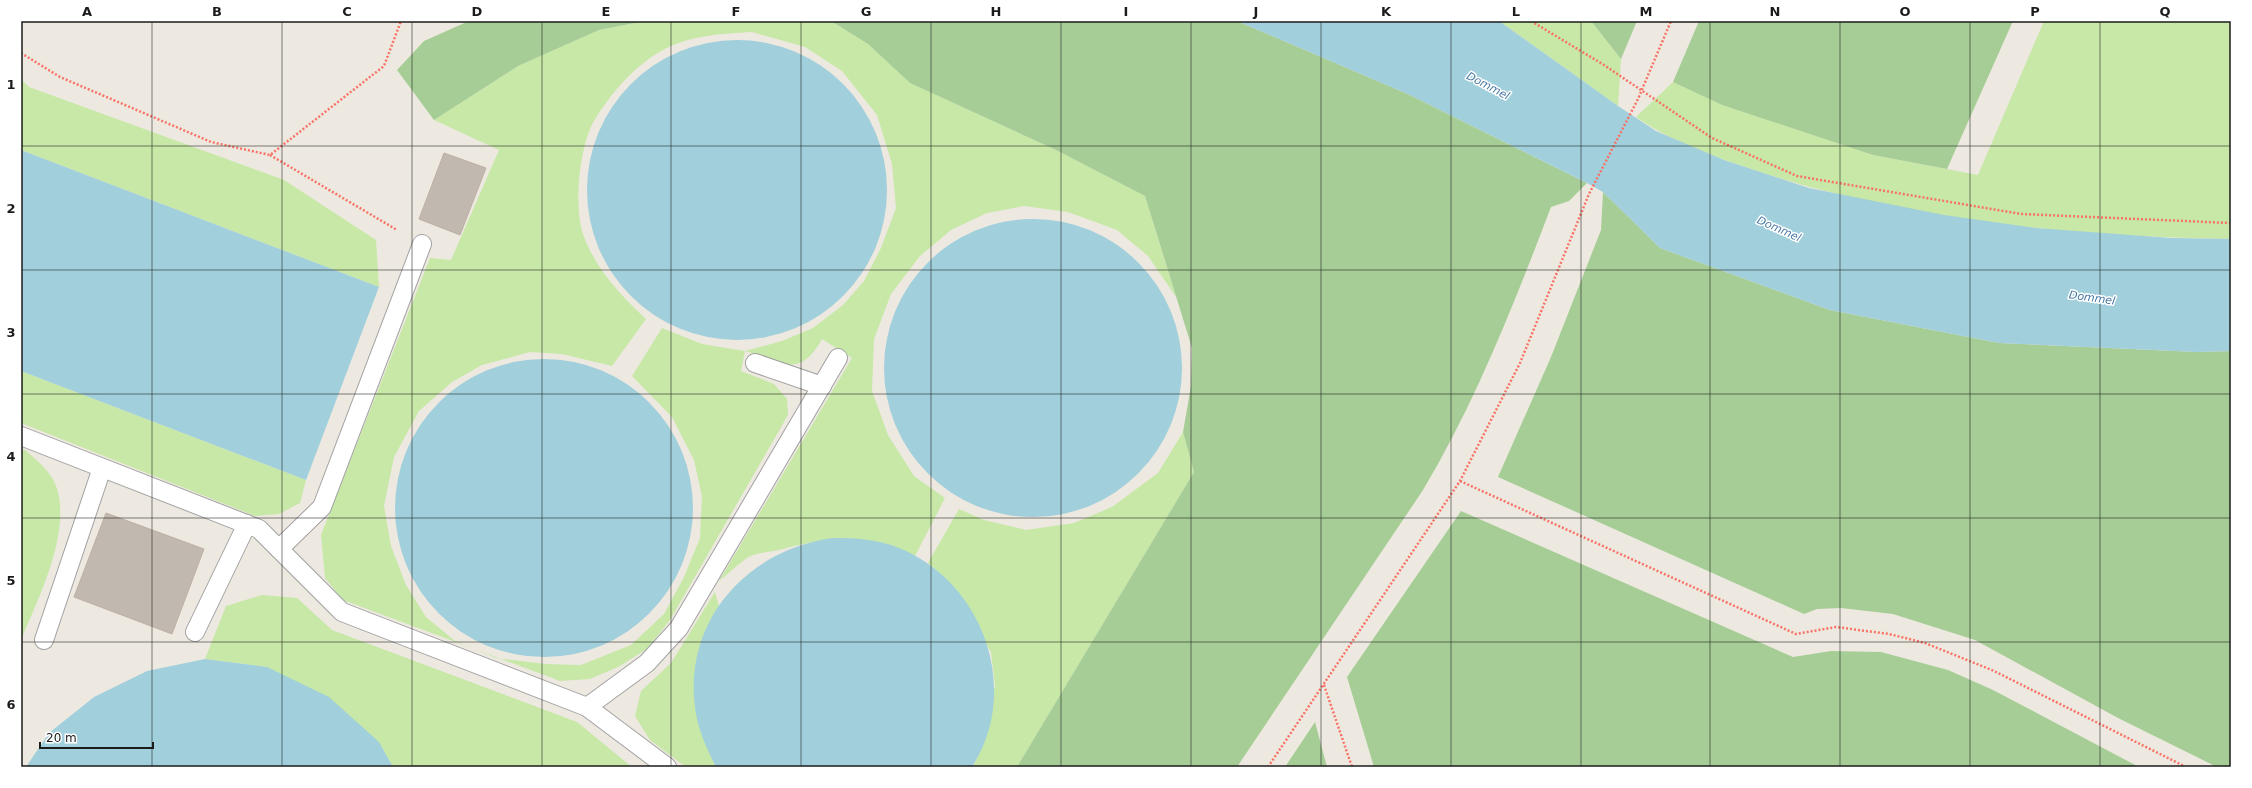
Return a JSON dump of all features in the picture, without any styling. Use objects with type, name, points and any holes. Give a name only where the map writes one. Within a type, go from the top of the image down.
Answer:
[{"type":"lane","points":[[279,549],[322,507],[422,244]]},
{"type":"lane","points":[[587,707],[647,663],[679,628],[838,358]]},
{"type":"lane","points":[[755,363],[822,386]]},
{"type":"lane","points":[[21,436],[259,529],[342,612],[587,707],[667,767]]},
{"type":"lane","points":[[44,640],[102,468]]},
{"type":"lane","points":[[195,632],[247,524]]},
{"type":"path","points":[[270,155],[384,66],[401,21]]},
{"type":"path","points":[[1531,21],[1642,90],[1712,138],[1797,176],[2021,214],[2231,223]]},
{"type":"path","points":[[1268,767],[1460,481],[1520,363],[1589,194],[1638,99],[1671,21]]},
{"type":"path","points":[[21,53],[60,77],[211,142],[270,155],[422,244]]},
{"type":"path","points":[[1460,481],[1796,634],[1836,627],[1889,634],[1925,643],[1994,671],[2186,767]]},
{"type":"path","points":[[1324,685],[1352,767]]},
{"type":"green space","points":[[469,21],[645,21],[599,30],[518,66],[434,120],[397,70],[424,41]]},
{"type":"green space","points":[[645,21],[831,21],[868,44],[910,83],[1056,150],[1145,196],[1176,297],[1148,256],[1117,230],[1068,212],[1024,206],[987,213],[951,230],[920,256],[891,294],[874,339],[872,391],[888,435],[914,476],[945,498],[915,556],[897,548],[864,540],[848,539],[815,542],[754,555],[747,558],[719,581],[852,358],[822,339],[805,360],[796,364],[778,363],[745,351],[782,341],[813,328],[843,305],[864,281],[881,248],[896,208],[892,164],[877,115],[842,71],[805,47],[752,32],[706,36],[673,45],[653,56],[633,72],[615,91],[600,111],[589,132],[581,162],[579,178],[579,211],[584,237],[589,249],[602,271],[618,291],[646,319],[612,366],[562,354],[530,352],[482,365],[452,382],[419,411],[394,457],[384,506],[391,546],[406,585],[426,617],[455,641],[474,649],[343,600],[325,578],[321,535],[430,258],[451,260],[499,150],[434,120],[518,66],[599,30]]},
{"type":"green space","points":[[831,21],[1237,21],[1410,95],[1587,183],[1569,201],[1551,207],[1493,352],[1460,422],[1423,490],[1237,767],[1017,767],[1194,472],[1183,432],[1191,386],[1192,348],[1145,196],[1056,150],[910,83],[868,44]]},
{"type":"green space","points":[[1499,21],[1591,21],[1621,59],[1618,106]]},
{"type":"green space","points":[[1591,21],[1637,21],[1621,59]]},
{"type":"green space","points":[[1699,21],[2013,21],[1947,169],[1873,155],[1722,105],[1673,82]]},
{"type":"green space","points":[[2044,21],[2231,21],[2231,239],[2172,238],[2051,230],[1931,214],[1872,202],[1814,188],[1725,160],[1664,134],[1636,117],[1673,82],[1722,105],[1873,155],[1978,175]]},
{"type":"green space","points":[[21,79],[29,87],[284,180],[376,240],[379,287],[21,150]]},
{"type":"green space","points":[[1603,192],[1660,248],[1830,310],[1999,343],[2197,352],[2231,351],[2231,767],[2217,767],[2118,718],[1975,640],[1893,614],[1841,608],[1817,609],[1804,614],[1498,477],[1551,357],[1601,230]]},
{"type":"green space","points":[[662,328],[702,344],[745,351],[741,371],[774,384],[787,399],[788,415],[670,620],[647,649],[618,667],[590,679],[560,681],[500,658],[546,664],[581,665],[631,645],[664,614],[684,577],[700,538],[702,496],[694,460],[672,417],[632,376]]},
{"type":"green space","points":[[21,371],[306,480],[300,503],[279,514],[255,516],[21,423]]},
{"type":"green space","points":[[1183,432],[1194,472],[1017,767],[972,767],[976,761],[995,686],[991,652],[945,578],[928,563],[959,509],[984,520],[1026,530],[1074,523],[1112,507],[1158,473]]},
{"type":"green space","points":[[21,449],[25,450],[40,463],[53,479],[58,492],[60,510],[56,548],[50,568],[21,640]]},
{"type":"green space","points":[[1461,511],[1793,657],[1831,651],[1881,652],[1948,670],[1993,690],[2139,767],[1374,767],[1347,677]]},
{"type":"green space","points":[[715,592],[719,606],[708,626],[701,646],[696,666],[695,686],[696,706],[700,726],[716,767],[686,767],[650,740],[635,716],[641,691],[671,663]]},
{"type":"green space","points":[[262,595],[297,598],[332,630],[577,722],[632,767],[393,767],[379,742],[267,667],[205,659],[226,606]]},
{"type":"green space","points":[[1315,722],[1327,767],[1285,767]]},
{"type":"water","name":"Dommel","points":[[1237,21],[1499,21],[1618,106],[1656,131],[1724,160],[1809,188],[1944,215],[2036,228],[2171,238],[2231,239],[2231,351],[2197,352],[1999,343],[1830,310],[1660,248],[1603,192],[1587,183],[1410,95]]},
{"type":"water","points":[[737,40],[766,43],[794,52],[820,66],[843,84],[861,107],[875,133],[884,161],[887,190],[884,219],[875,247],[861,273],[843,296],[820,314],[794,328],[766,337],[737,340],[708,337],[680,328],[654,314],[631,296],[613,273],[599,247],[590,219],[587,190],[590,161],[599,133],[613,107],[631,84],[654,66],[680,52],[708,43]]},
{"type":"water","points":[[21,150],[379,287],[306,480],[21,371]]},
{"type":"water","points":[[1033,219],[1062,222],[1090,230],[1116,244],[1138,263],[1157,285],[1171,311],[1179,339],[1182,368],[1179,397],[1171,425],[1157,451],[1138,473],[1116,492],[1090,506],[1062,514],[1033,517],[1004,514],[976,506],[950,492],[928,473],[909,451],[895,425],[887,397],[884,368],[887,339],[895,311],[909,285],[928,263],[950,244],[976,230],[1004,222]]},
{"type":"water","points":[[529,359],[559,359],[587,365],[614,376],[650,402],[668,425],[682,451],[687,465],[693,493],[693,523],[687,551],[682,565],[668,591],[650,614],[614,640],[587,651],[559,657],[529,657],[501,651],[474,640],[438,614],[429,603],[412,578],[401,551],[395,523],[395,493],[401,465],[412,438],[438,402],[449,393],[474,376],[501,365]]},
{"type":"water","points":[[833,538],[875,541],[899,548],[928,564],[953,586],[972,612],[986,641],[993,672],[994,705],[987,737],[972,767],[716,767],[705,743],[697,719],[694,685],[698,654],[708,624],[724,598],[745,576],[771,558],[801,545]]},
{"type":"water","points":[[205,659],[267,667],[329,697],[379,742],[393,767],[26,767],[49,733],[94,697],[147,671]]},
{"type":"building","points":[[444,153],[486,168],[460,235],[419,219]]},
{"type":"building","points":[[106,513],[204,549],[172,634],[74,597]]}]
